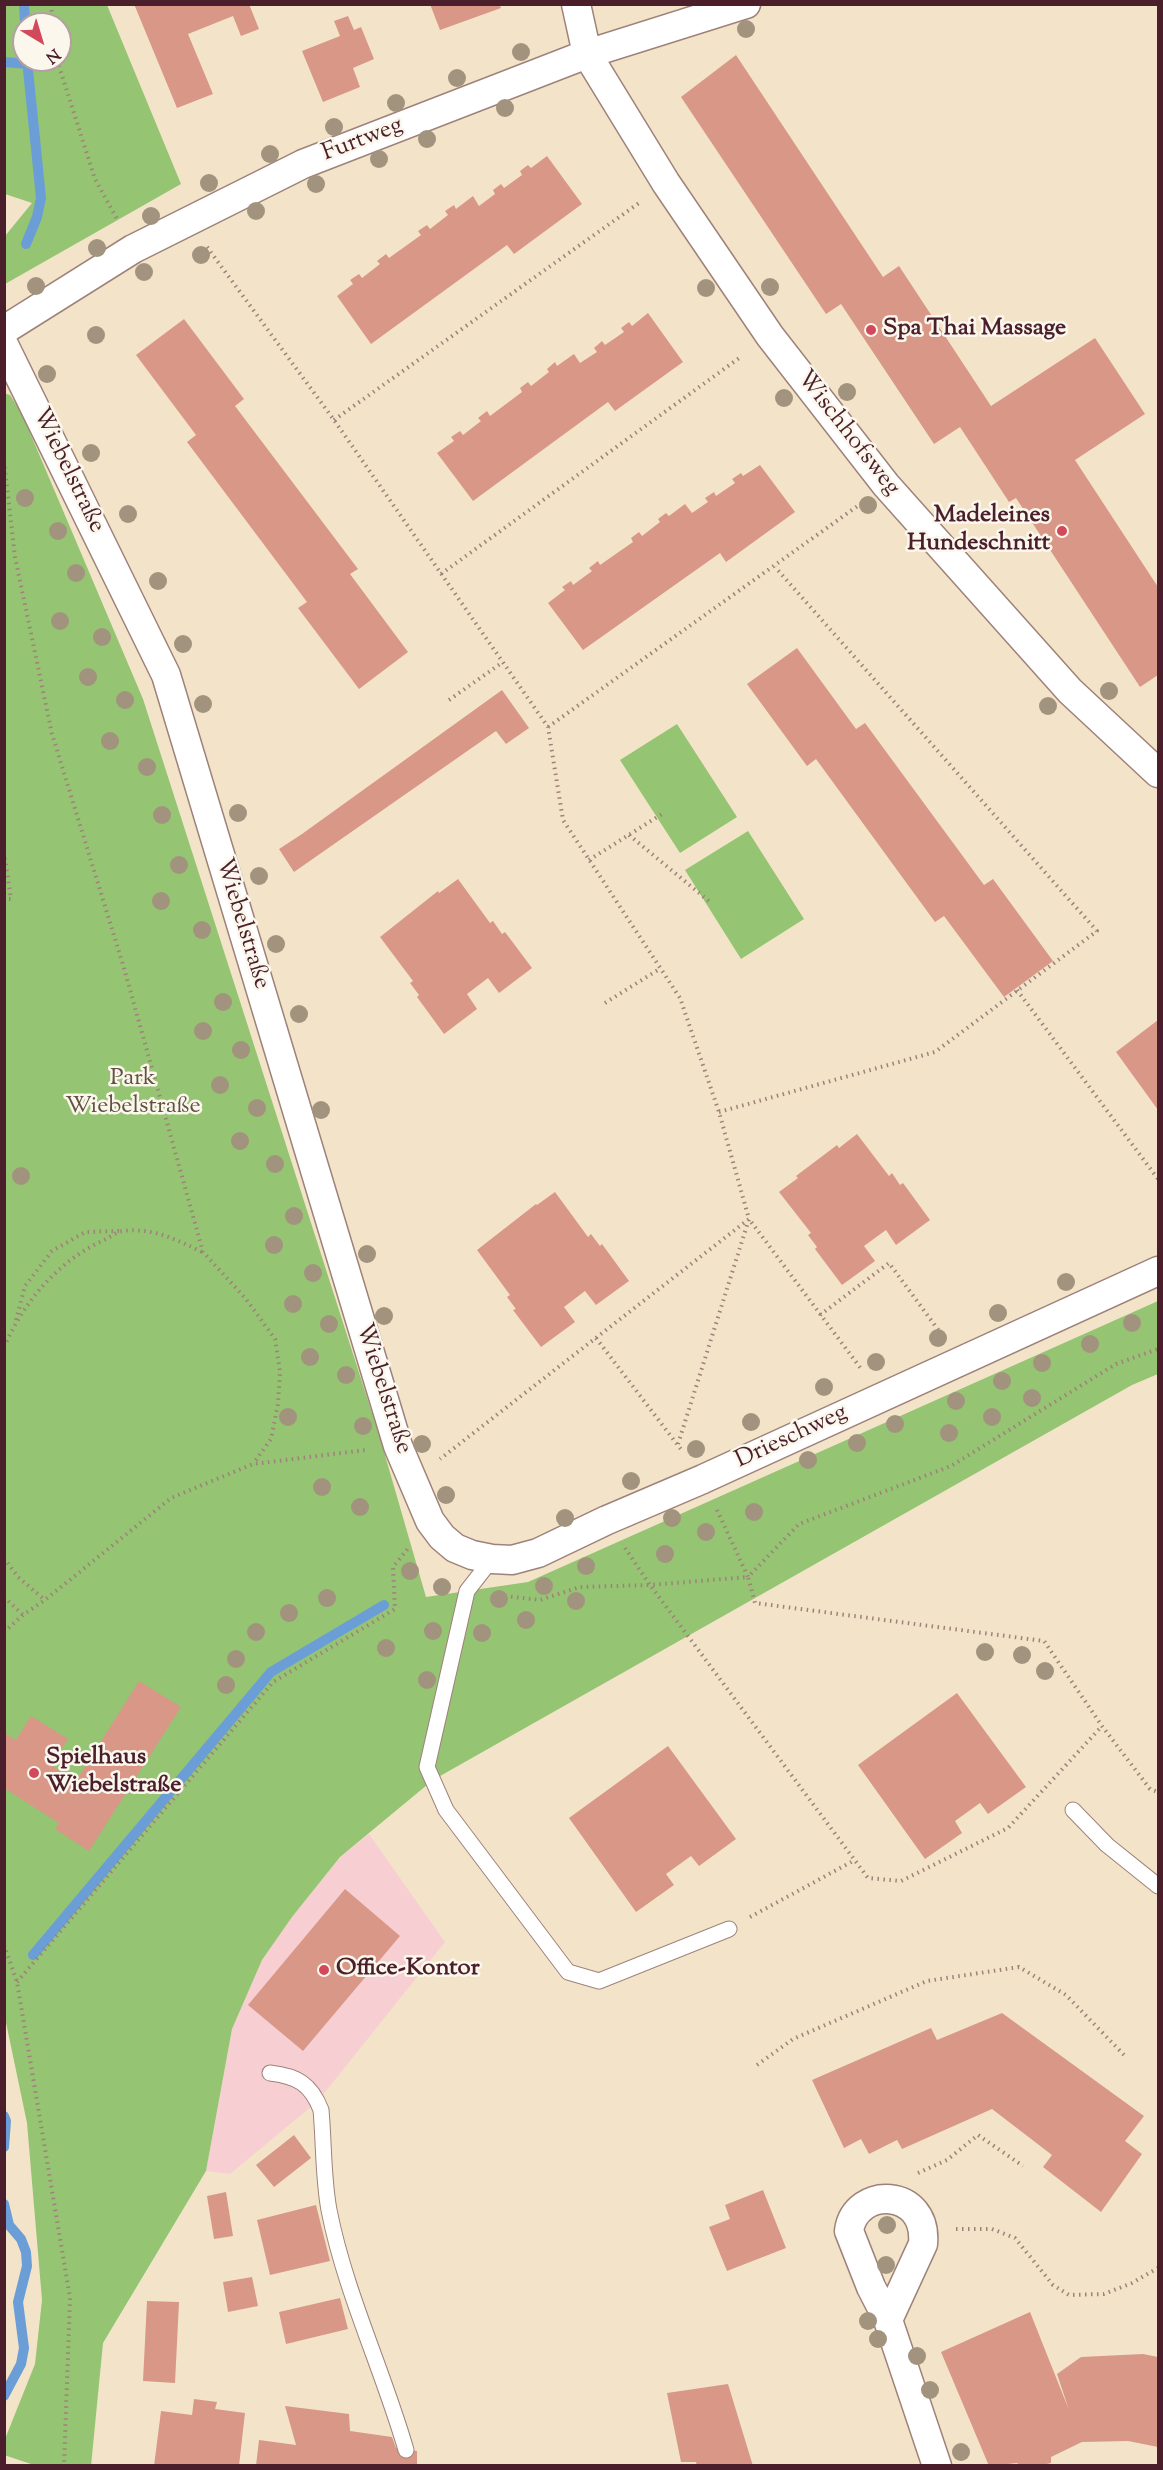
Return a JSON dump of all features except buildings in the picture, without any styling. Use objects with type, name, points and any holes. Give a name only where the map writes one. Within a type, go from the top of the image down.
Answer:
[{"type":"street","name":"Wischhofsweg","points":[[576,4],[587,54],[666,183],[770,336],[886,485],[1070,692],[1158,773]]},
{"type":"street","name":"Furtweg","points":[[4,330],[133,249],[303,164],[587,54],[746,4]]},
{"type":"street","name":"Wiebelstraße","points":[[4,345],[166,675],[398,1446],[430,1521]]},
{"type":"street","name":"Drieschweg","points":[[430,1521],[442,1537],[455,1548],[492,1559],[512,1560],[538,1553],[1158,1271]]},
{"type":"street","points":[[888,2320],[923,2244],[924,2231],[916,2212],[894,2199],[882,2199],[870,2203],[855,2215],[850,2222],[849,2231],[871,2287],[888,2320],[937,2466]]},
{"type":"lane","points":[[492,1559],[467,1591],[427,1767],[446,1810],[568,1972],[599,1981],[729,1929]]},
{"type":"lane","points":[[1073,1810],[1107,1845],[1158,1886]]},
{"type":"lane","points":[[270,2073],[288,2075],[300,2081],[316,2096],[321,2110],[329,2209],[340,2258],[393,2405],[406,2450]]},
{"type":"path","points":[[61,72],[95,179],[118,222]]},
{"type":"path","points":[[334,420],[666,183]]},
{"type":"path","points":[[187,220],[334,420],[548,727],[563,820],[680,998],[719,1112],[749,1219],[883,1397]]},
{"type":"path","points":[[441,574],[770,336]]},
{"type":"path","points":[[4,461],[15,557],[52,734],[124,968],[203,1252]]},
{"type":"path","points":[[548,727],[775,567],[886,485]]},
{"type":"path","points":[[719,1112],[935,1052],[1096,931],[775,567]]},
{"type":"path","points":[[449,700],[503,662]]},
{"type":"path","points":[[589,860],[662,814]]},
{"type":"path","points":[[629,834],[710,902]]},
{"type":"path","points":[[4,852],[11,899],[4,899]]},
{"type":"path","points":[[606,1003],[661,968]]},
{"type":"path","points":[[1017,990],[1158,1179]]},
{"type":"path","points":[[413,1480],[749,1219]]},
{"type":"path","points":[[678,1445],[749,1219]]},
{"type":"path","points":[[14,1324],[35,1293],[63,1265],[90,1247],[122,1231]]},
{"type":"path","points":[[4,1347],[14,1324],[25,1286],[52,1251],[85,1232],[122,1231],[166,1234],[203,1252],[246,1299],[275,1339],[280,1372],[278,1404],[271,1439],[253,1464]]},
{"type":"path","points":[[820,1315],[889,1263],[962,1361]]},
{"type":"path","points":[[596,1338],[703,1479],[748,1577],[754,1603],[1044,1641],[1102,1726],[1150,1789],[1158,1792]]},
{"type":"path","points":[[467,1591],[540,1600],[580,1587],[650,1586],[748,1577],[799,1524],[951,1466],[1116,1364],[1158,1349]]},
{"type":"path","points":[[4,1632],[171,1498],[253,1464],[398,1446]]},
{"type":"path","points":[[363,1450],[369,1460]]},
{"type":"path","points":[[607,1520],[650,1586],[868,1878],[901,1881],[1008,1828],[1102,1726]]},
{"type":"path","points":[[17,1982],[273,1682],[395,1609],[393,1567],[430,1521]]},
{"type":"path","points":[[4,1558],[18,1577],[45,1600]]},
{"type":"path","points":[[4,1597],[23,1615]]},
{"type":"path","points":[[729,1929],[855,1860]]},
{"type":"path","points":[[4,1945],[17,1982],[70,2298],[64,2466]]},
{"type":"path","points":[[757,2066],[794,2039],[927,1981],[1019,1967],[1065,1995],[1127,2058]]},
{"type":"path","points":[[882,2199],[894,2184],[947,2160],[978,2135],[1023,2166]]},
{"type":"path","points":[[923,2244],[959,2228],[992,2229],[1015,2238],[1053,2285],[1069,2295],[1104,2294],[1132,2283],[1158,2268]]},
{"type":"shaded area","points":[[369,1834],[445,1942],[318,2101],[230,2174],[206,2171],[232,2029],[262,1960],[292,1917],[340,1857]]},
{"type":"green space","points":[[5,4],[107,5],[181,184],[5,284],[5,236],[32,203],[5,194]]},
{"type":"green space","name":"Park Wiebelstraße","points":[[4,393],[10,395],[22,414],[143,699],[380,1438],[426,1597],[528,1582],[1158,1301],[1158,1374],[1132,1385],[433,1780],[340,1857],[292,1917],[262,1960],[232,2029],[206,2171],[103,2343],[91,2466],[34,2465],[4,2455],[5,2439],[35,2364],[42,2300],[27,2123],[4,2013]]},
{"type":"green space","points":[[677,724],[737,817],[680,853],[620,760]]},
{"type":"green space","points":[[748,831],[804,919],[741,959],[685,870]]},
{"type":"waterway","points":[[24,4],[24,12]]},
{"type":"waterway","points":[[4,62],[12,63]]},
{"type":"waterway","points":[[26,244],[37,217],[41,198],[28,72]]},
{"type":"waterway","points":[[33,1955],[271,1672],[384,1605]]},
{"type":"waterway","points":[[4,2116],[6,2121],[4,2147]]},
{"type":"waterway","points":[[4,2204],[9,2225],[21,2239],[26,2252],[27,2266],[18,2302],[24,2348],[21,2364],[4,2396]]},
{"type":"place","name":"Spa Thai Massage","points":[[871,330]]},
{"type":"place","name":"Madeleines Hundeschnitt","points":[[1062,531]]},
{"type":"place","name":"Spielhaus Wiebelstraße","points":[[34,1773]]},
{"type":"place","name":"Office-Kontor","points":[[324,1970]]}]
